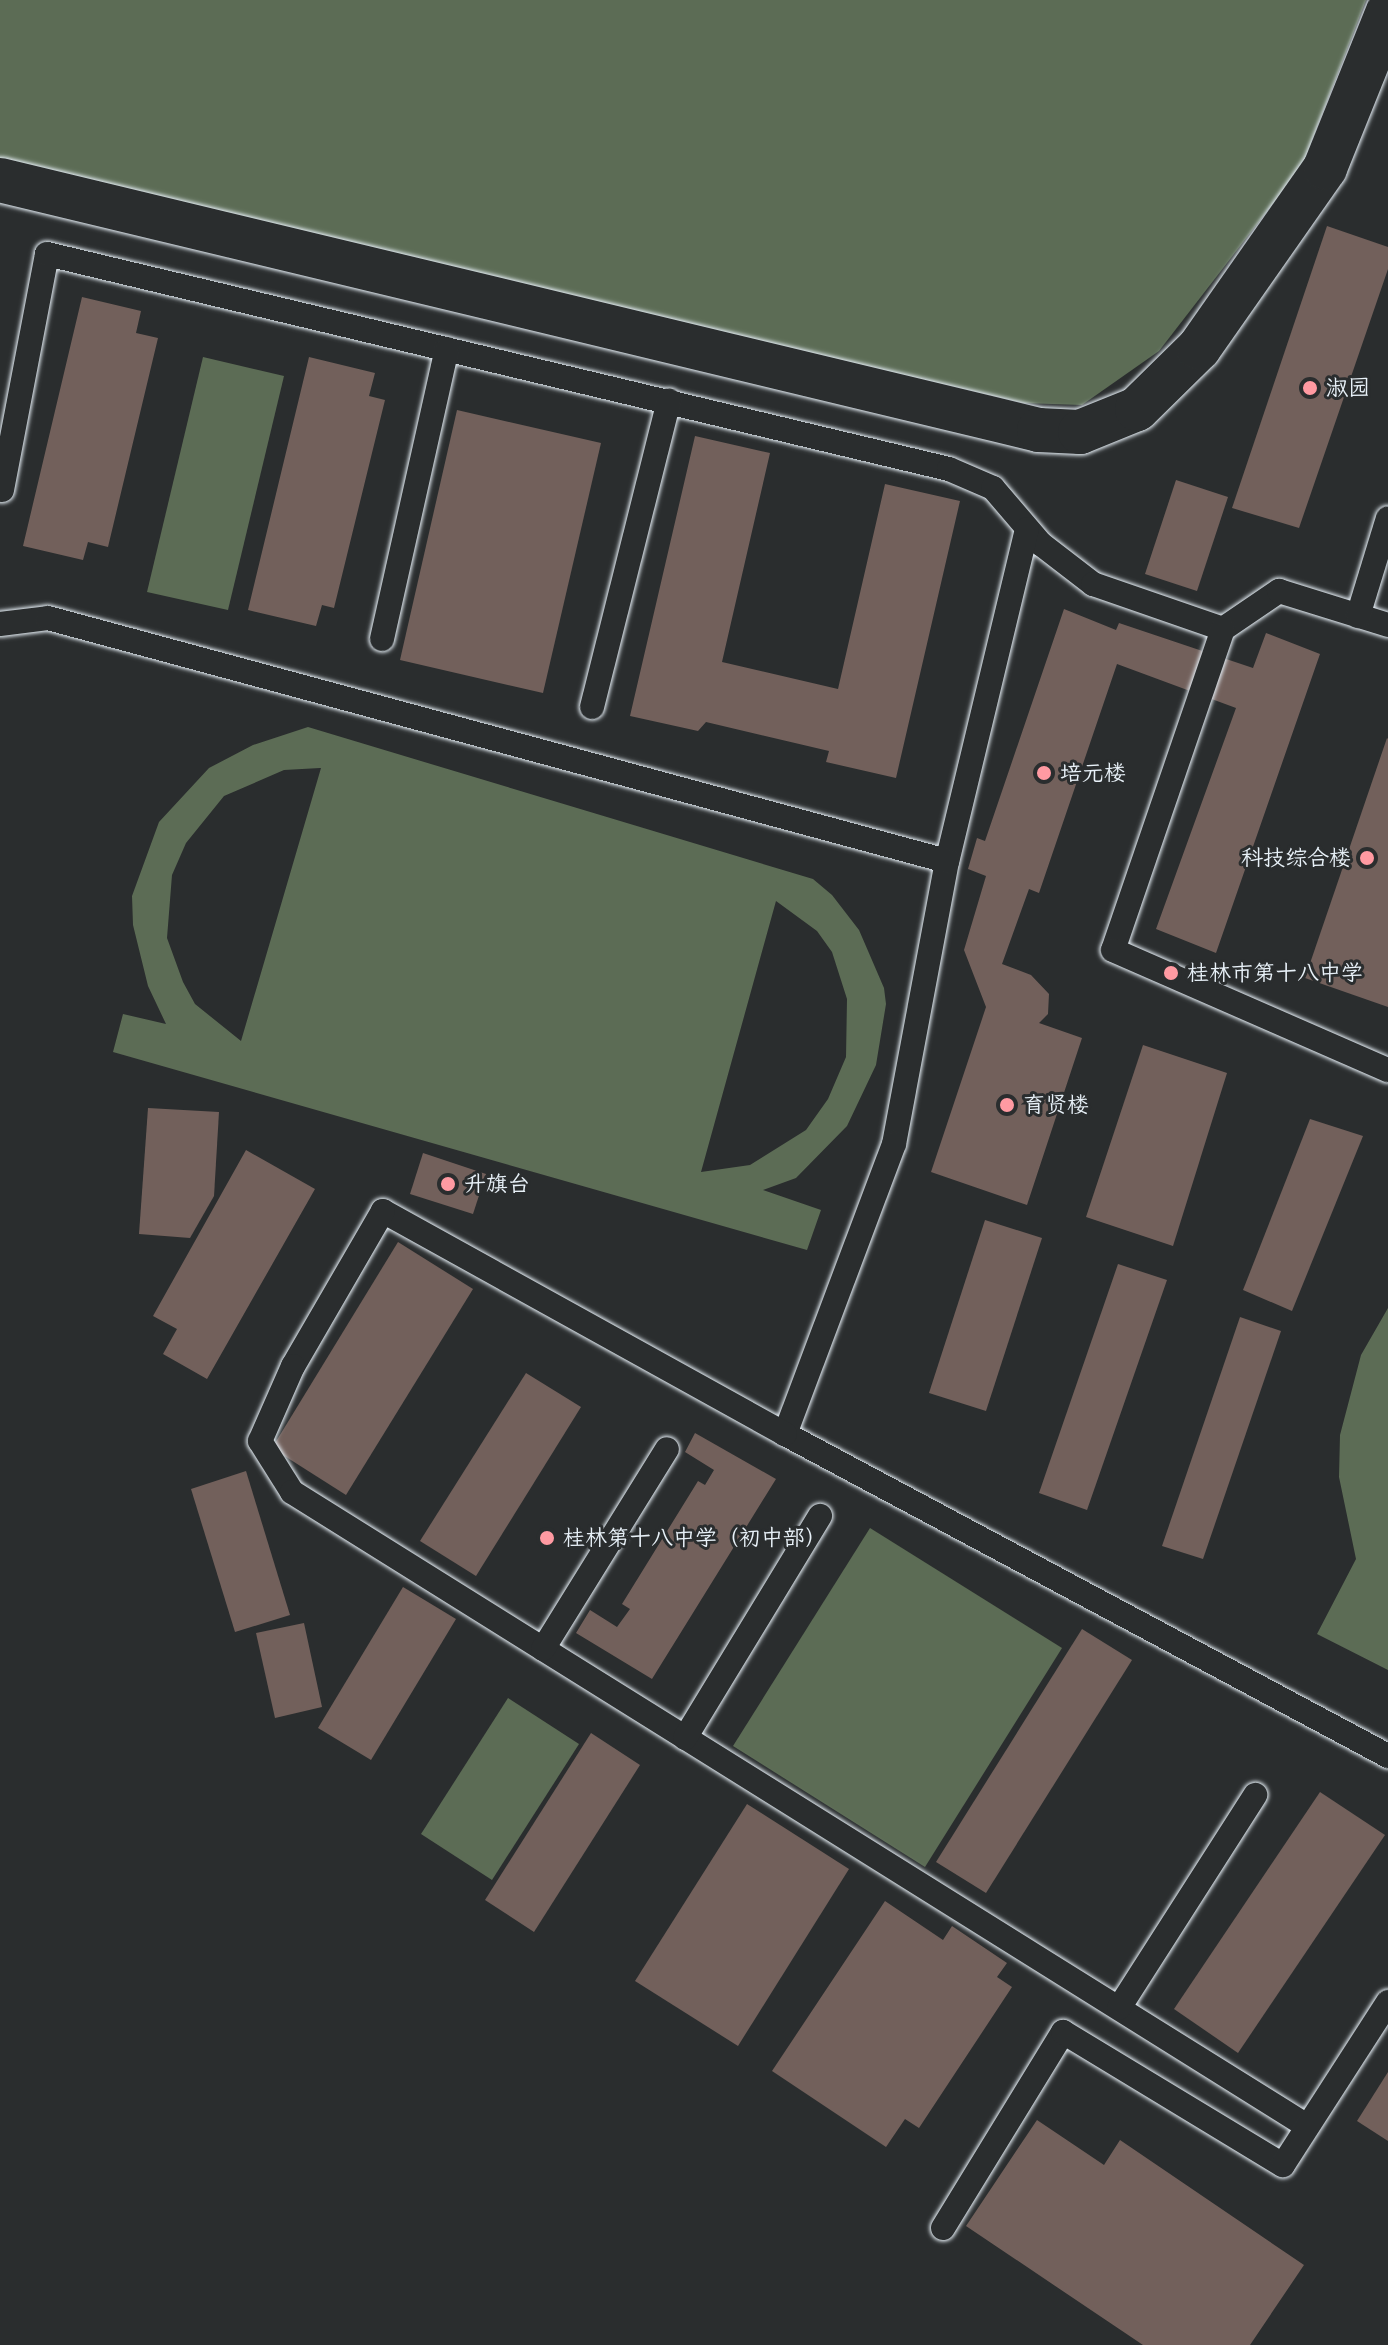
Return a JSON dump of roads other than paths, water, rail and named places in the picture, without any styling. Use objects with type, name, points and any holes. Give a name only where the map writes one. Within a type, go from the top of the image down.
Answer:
[{"type":"street","points":[[0,180],[1023,427],[1080,432],[1137,409],[1199,348],[1325,168],[1388,11]]},
{"type":"lane","points":[[2,490],[47,254],[949,469],[993,488],[1027,529],[1093,584],[1223,629]]},
{"type":"lane","points":[[382,639],[447,349]]},
{"type":"lane","points":[[592,707],[669,401]]},
{"type":"lane","points":[[1358,616],[1388,518]]},
{"type":"lane","points":[[785,1434],[894,1144],[947,861],[1027,529]]},
{"type":"lane","points":[[1388,625],[1279,591],[1223,629],[1113,950],[1388,1070]]},
{"type":"lane","points":[[0,624],[48,618],[947,861]]},
{"type":"lane","points":[[1307,2126],[292,1492],[260,1441],[293,1366],[383,1211],[785,1434],[1388,1756]]},
{"type":"lane","points":[[543,1649],[667,1449]]},
{"type":"lane","points":[[685,1738],[820,1516]]},
{"type":"lane","points":[[1119,2008],[1255,1795]]},
{"type":"lane","points":[[943,2228],[1063,2032],[1283,2165],[1388,2002]]},
{"type":"place","name":"淑园","points":[[1310,388]]},
{"type":"place","name":"培元楼","points":[[1044,773]]},
{"type":"place","name":"科技综合楼","points":[[1367,858]]},
{"type":"place","name":"桂林市第十八中学","points":[[1171,973]]},
{"type":"place","name":"育贤楼","points":[[1007,1105]]},
{"type":"place","name":"升旗台","points":[[448,1184]]},
{"type":"place","name":"桂林第十八中学（初中部）","points":[[547,1538]]}]
